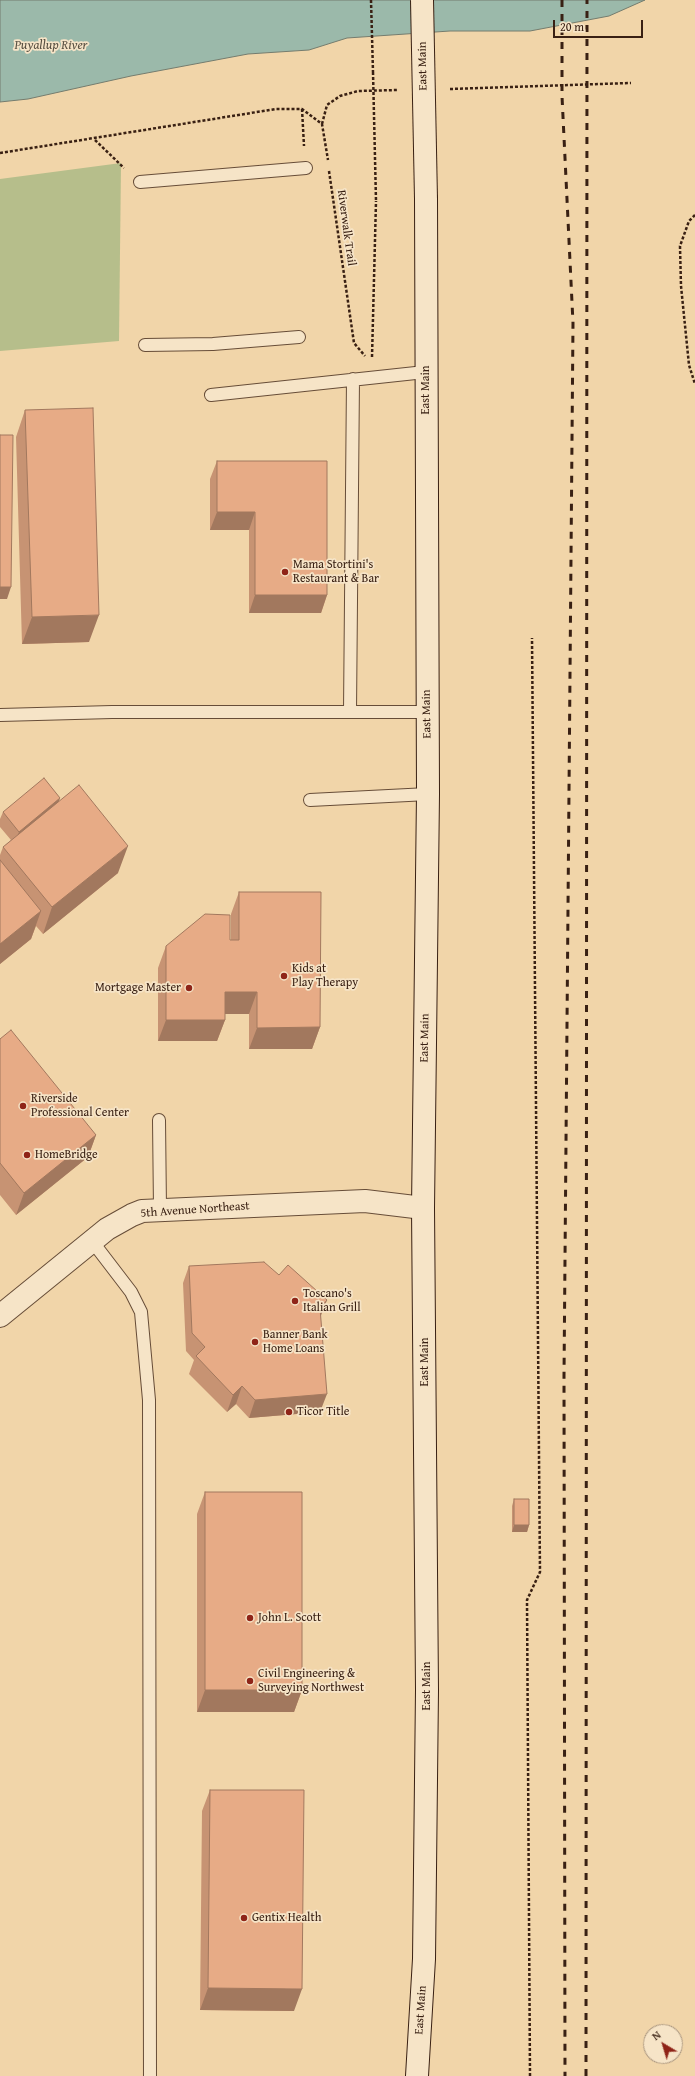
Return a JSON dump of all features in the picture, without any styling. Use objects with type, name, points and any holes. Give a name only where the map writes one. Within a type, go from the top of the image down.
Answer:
[{"type":"main road","name":"East Main","points":[[417,2076],[424,1959],[427,1698],[423,1208],[428,794],[426,199],[422,0]]},
{"type":"main road","name":"5th Avenue Northeast","points":[[0,1316],[92,1241],[132,1215],[142,1211],[364,1201],[423,1208]]},
{"type":"lane","points":[[140,182],[306,168]]},
{"type":"lane","points":[[145,346],[213,344],[299,337]]},
{"type":"lane","points":[[211,395],[426,372]]},
{"type":"lane","points":[[350,711],[353,379]]},
{"type":"lane","points":[[0,715],[112,712],[427,712]]},
{"type":"lane","points":[[310,800],[428,794]]},
{"type":"lane","points":[[159,1120],[160,1210]]},
{"type":"lane","points":[[92,1241],[131,1292],[140,1312],[149,1400],[150,2076]]},
{"type":"path","name":"Riverwalk Trail","points":[[371,0],[376,201],[372,365]]},
{"type":"path","points":[[444,89],[631,83]]},
{"type":"path","points":[[0,153],[276,109],[302,109],[322,124],[327,105],[340,96],[358,91],[405,90]]},
{"type":"path","points":[[302,109],[306,168]]},
{"type":"path","name":"Riverwalk Trail","points":[[322,124],[354,343],[368,359]]},
{"type":"path","points":[[94,139],[140,182]]},
{"type":"path","points":[[695,215],[689,220],[680,246],[681,286],[689,365],[695,384]]},
{"type":"path","points":[[530,2076],[527,1600],[540,1572],[532,638]]},
{"type":"green space","points":[[121,163],[119,341],[0,351],[0,179]]},
{"type":"water","name":"Puyallup River","points":[[0,0],[645,0],[609,16],[530,31],[450,31],[347,38],[309,50],[248,54],[131,76],[28,99],[0,102]]},
{"type":"building","points":[[93,408],[99,615],[32,617],[25,410]]},
{"type":"building","points":[[0,435],[13,435],[11,587],[0,587]]},
{"type":"building","name":"Mama Stortini's Restaurant & Bar","points":[[217,461],[327,461],[327,595],[255,595],[255,512],[217,512]]},
{"type":"building","points":[[44,778],[60,798],[19,832],[3,812]]},
{"type":"building","points":[[79,785],[128,846],[52,907],[3,847]]},
{"type":"building","points":[[0,860],[41,911],[0,944]]},
{"type":"building","points":[[239,892],[321,892],[320,1027],[257,1028],[257,992],[225,992],[225,1020],[166,1020],[166,946],[205,914],[230,915],[230,940],[239,940]]},
{"type":"building","name":"Riverside Professional Center","points":[[11,1030],[96,1135],[24,1193],[0,1163],[0,1039]]},
{"type":"building","points":[[264,1262],[279,1275],[288,1265],[327,1300],[320,1308],[327,1394],[255,1400],[242,1386],[233,1395],[196,1356],[205,1347],[192,1333],[189,1266]]},
{"type":"building","points":[[205,1492],[302,1492],[302,1690],[205,1690]]},
{"type":"building","points":[[514,1499],[529,1499],[529,1525],[514,1525]]},
{"type":"building","points":[[210,1790],[304,1790],[302,1989],[208,1988]]},
{"type":"railway","points":[[562,0],[562,96],[573,323],[564,1376],[565,2076]]},
{"type":"railway","points":[[586,2076],[587,0]]},
{"type":"place","name":"Mama Stortini's Restaurant & Bar","points":[[285,572]]},
{"type":"place","name":"Kids at Play Therapy","points":[[284,976]]},
{"type":"place","name":"Mortgage Master","points":[[189,988]]},
{"type":"place","name":"Riverside Professional Center","points":[[23,1106]]},
{"type":"place","name":"HomeBridge","points":[[27,1155]]},
{"type":"place","name":"Toscano's Italian Grill","points":[[295,1301]]},
{"type":"place","name":"Banner Bank Home Loans","points":[[255,1342]]},
{"type":"place","name":"Ticor Title","points":[[289,1412]]},
{"type":"place","name":"John L. Scott","points":[[250,1618]]},
{"type":"place","name":"Civil Engineering & Surveying Northwest","points":[[250,1681]]},
{"type":"place","name":"Gentix Health","points":[[244,1918]]}]
